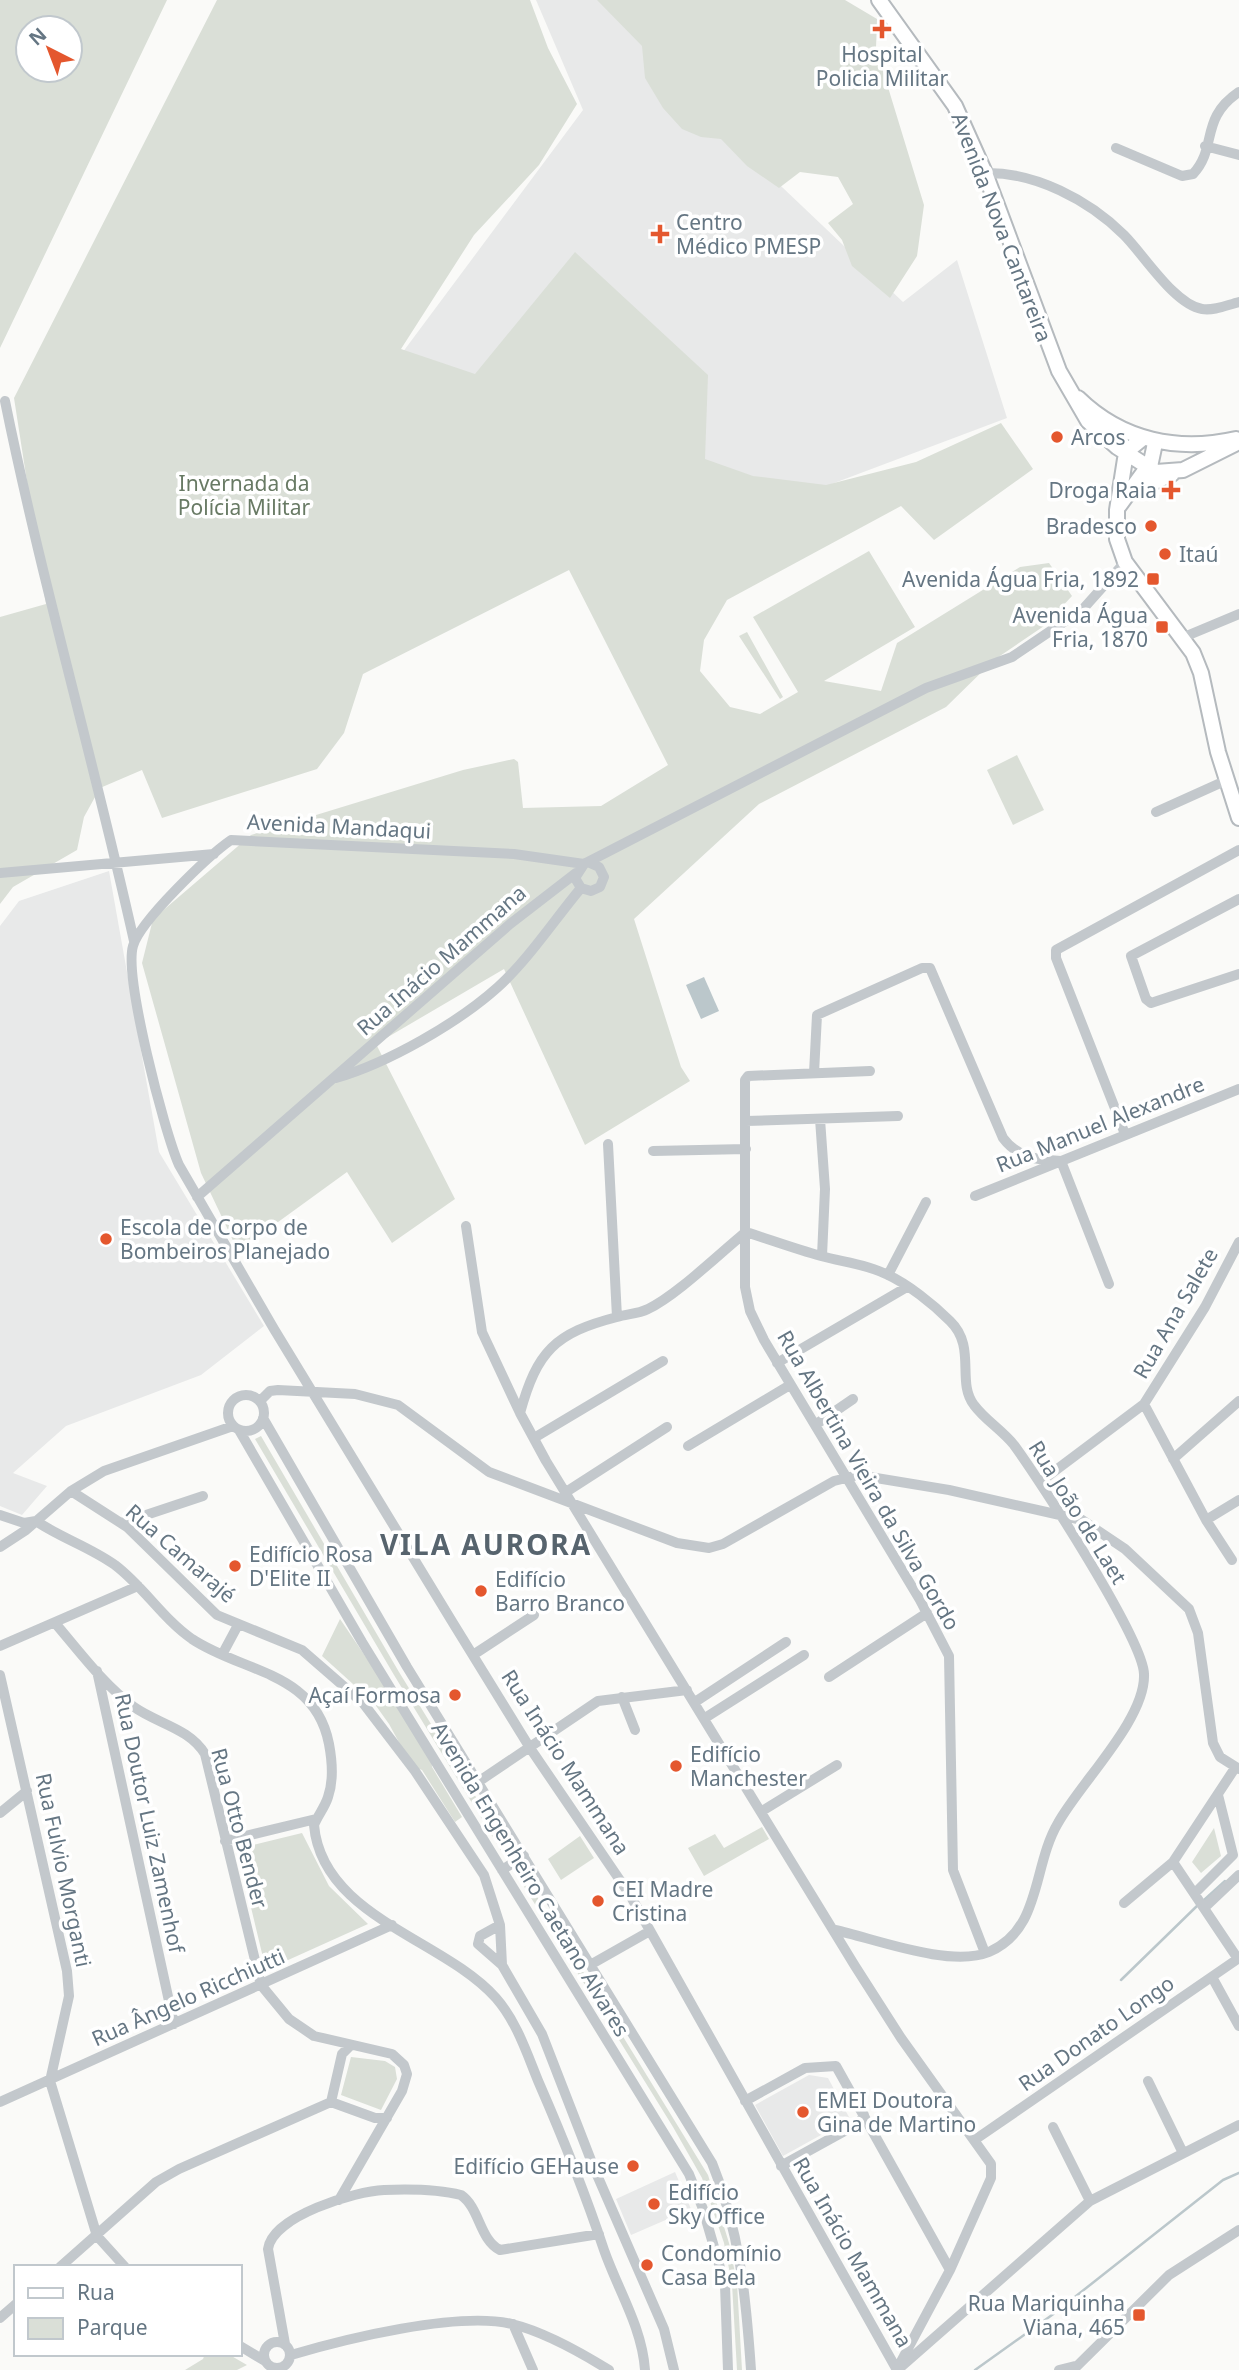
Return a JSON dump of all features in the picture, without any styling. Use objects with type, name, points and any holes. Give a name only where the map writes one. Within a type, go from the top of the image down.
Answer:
[{"type":"main road","name":"Avenida Nova Cantareira","points":[[879,0],[955,106],[985,173],[1052,352],[1088,421],[1127,454],[1156,472],[1174,472],[1201,463],[1239,440]]},
{"type":"main road","name":"Avenida Nova Cantareira","points":[[1070,389],[1093,410],[1149,440],[1199,446],[1239,440]]},
{"type":"main road","points":[[1149,440],[1127,454],[1116,510],[1117,540],[1125,562],[1184,637],[1201,673],[1212,731],[1239,818]]},
{"type":"main road","points":[[1116,510],[1148,468],[1149,440]]},
{"type":"main road","points":[[1128,493],[1174,472]]},
{"type":"street","points":[[1116,148],[1186,176],[1198,168],[1212,121],[1225,102],[1239,92]]},
{"type":"street","points":[[1206,146],[1239,155]]},
{"type":"street","points":[[985,173],[1020,175],[1040,181],[1102,217],[1123,234],[1187,302],[1202,309],[1239,302]]},
{"type":"street","points":[[5,401],[31,530],[116,861],[134,942],[131,961],[150,1070],[167,1139],[197,1197]]},
{"type":"street","points":[[580,888],[583,867],[926,688],[1012,657],[1083,609],[1125,562]]},
{"type":"street","points":[[1184,637],[1239,614]]},
{"type":"street","points":[[1156,812],[1227,780]]},
{"type":"street","name":"Avenida Mandaqui","points":[[134,942],[163,906],[231,841],[514,853],[583,867]]},
{"type":"street","points":[[1125,1134],[1056,958],[1056,950],[1239,850]]},
{"type":"street","points":[[0,873],[116,861],[214,855]]},
{"type":"street","name":"Rua Inácio Mammana","points":[[333,1078],[356,1072],[420,1041],[498,986],[580,888],[596,890],[603,882],[603,872],[583,867],[510,924],[333,1078],[197,1197],[274,1329],[530,1748],[613,1869],[650,1931],[897,2370]]},
{"type":"street","points":[[1239,899],[1133,953],[1131,960],[1146,999],[1154,1003],[1239,974]]},
{"type":"street","points":[[870,1071],[814,1073],[814,1020],[818,1013],[928,967],[933,972],[957,1035],[1003,1138],[1017,1152],[1027,1157],[1061,1161],[1109,1284]]},
{"type":"street","name":"Rua Albertina Vieira da Silva Gordo","points":[[814,1073],[748,1076],[745,1082],[746,1299],[777,1363],[945,1647],[950,1666],[954,1881],[985,1953]]},
{"type":"street","name":"Rua Manuel Alexandre","points":[[975,1196],[1239,1089]]},
{"type":"street","points":[[746,1121],[898,1116]]},
{"type":"street","points":[[820,1119],[825,1189],[821,1256]]},
{"type":"street","points":[[608,1144],[617,1317]]},
{"type":"street","points":[[653,1151],[746,1149]]},
{"type":"street","points":[[888,1275],[926,1202]]},
{"type":"street","points":[[466,1226],[482,1332],[534,1438],[901,2038],[976,2139],[991,2164],[991,2178],[950,2270],[897,2370]]},
{"type":"street","points":[[520,1412],[534,1368],[545,1353],[562,1338],[658,1303],[746,1231]]},
{"type":"street","name":"Rua João de Laet","points":[[746,1231],[888,1275],[950,1320],[958,1330],[967,1351],[968,1391],[973,1405],[1012,1442],[1040,1482],[1141,1657],[1144,1686],[1132,1715],[1052,1834],[1023,1925],[1003,1945],[967,1957],[947,1956],[835,1930]]},
{"type":"street","name":"Rua Ana Salete","points":[[1144,1404],[1205,1307],[1239,1242]]},
{"type":"street","points":[[777,1363],[907,1287]]},
{"type":"street","points":[[534,1438],[663,1361]]},
{"type":"street","points":[[688,1446],[790,1385]]},
{"type":"street","points":[[260,1401],[273,1390],[355,1394],[398,1405],[489,1472],[677,1544],[709,1548],[723,1544],[846,1476],[879,1476],[1058,1513],[1082,1520],[1101,1531],[1125,1549],[1189,1609],[1198,1633],[1213,1743],[1220,1758],[1237,1768],[1173,1862],[1124,1903]]},
{"type":"street","points":[[236,1428],[228,1416],[232,1401],[246,1394],[260,1401]]},
{"type":"street","points":[[0,1547],[71,1491],[104,1471],[236,1428],[254,1429],[263,1418],[260,1401]]},
{"type":"street","points":[[815,1425],[854,1401]]},
{"type":"street","points":[[1173,1459],[1239,1401]]},
{"type":"street","points":[[1040,1482],[1144,1404],[1206,1520],[1232,1560]]},
{"type":"street","name":"Avenida Engenheiro Caetano Alvares","points":[[263,1418],[349,1570],[590,1965],[687,2118],[722,2187],[742,2264],[751,2370]]},
{"type":"street","points":[[566,1492],[667,1427]]},
{"type":"street","name":"Avenida Engenheiro Caetano Alvares","points":[[236,1428],[357,1634],[689,2174],[711,2232],[724,2285],[728,2370]]},
{"type":"street","name":"Rua Camarajé","points":[[71,1491],[122,1523],[218,1615],[302,1650],[363,1703],[415,1771],[484,1875],[500,1925],[502,1965]]},
{"type":"street","points":[[122,1523],[203,1496]]},
{"type":"street","points":[[1206,1520],[1239,1500]]},
{"type":"street","points":[[0,1515],[24,1522],[36,1521],[55,1534],[95,1552],[138,1586],[176,1628],[196,1641],[301,1692],[323,1720],[331,1751],[332,1775],[329,1795],[316,1819],[314,1829],[320,1848],[335,1878],[367,1910],[442,1953],[477,1979],[508,2013],[563,2139],[600,2234],[640,2339],[645,2370]]},
{"type":"street","points":[[0,1646],[138,1586]]},
{"type":"street","points":[[829,1677],[927,1613]]},
{"type":"street","points":[[473,1655],[534,1615]]},
{"type":"street","name":"Rua Otto Bender","points":[[55,1623],[97,1671],[134,1707],[197,1741],[205,1754],[261,1985]]},
{"type":"street","points":[[223,1653],[238,1625]]},
{"type":"street","points":[[695,1702],[786,1642]]},
{"type":"street","points":[[705,1718],[804,1655]]},
{"type":"street","name":"Rua Doutor Luiz Zamenhof","points":[[97,1671],[174,2024]]},
{"type":"street","name":"Rua Fulvio Morganti","points":[[0,1675],[66,1971],[69,1996],[50,2081],[97,2236],[123,2265]]},
{"type":"street","points":[[478,1782],[598,1701],[687,1690]]},
{"type":"street","points":[[622,1697],[635,1730]]},
{"type":"street","points":[[762,1811],[837,1765]]},
{"type":"street","points":[[0,1813],[27,1791]]},
{"type":"street","points":[[1200,1901],[1233,1855],[1218,1795]]},
{"type":"street","points":[[225,1841],[316,1819]]},
{"type":"street","points":[[502,1870],[524,1856]]},
{"type":"street","points":[[1173,1862],[1238,1958]]},
{"type":"street","points":[[1200,1901],[1239,1875]]},
{"type":"street","name":"Rua Ângelo Ricchiutti","points":[[0,2102],[391,1925]]},
{"type":"street","points":[[500,1925],[480,1936],[477,1942],[502,1965],[542,2034],[664,2329],[674,2370]]},
{"type":"street","points":[[590,1965],[650,1931]]},
{"type":"street","name":"Rua Donato Longo","points":[[976,2139],[1238,1958]]},
{"type":"street","points":[[1212,1977],[1239,2026]]},
{"type":"street","points":[[261,1985],[299,2026],[314,2036],[350,2046],[388,2052],[404,2065],[407,2074],[402,2091],[340,2200]]},
{"type":"street","points":[[331,2102],[342,2054],[350,2046]]},
{"type":"street","points":[[745,2101],[805,2068],[833,2065],[864,2115],[950,2270]]},
{"type":"street","points":[[1148,2081],[1183,2153]]},
{"type":"street","points":[[62,2265],[156,2182],[178,2169],[331,2102],[375,2118],[387,2118]]},
{"type":"street","points":[[781,2166],[859,2123],[864,2115]]},
{"type":"street","points":[[897,2370],[1090,2201],[1239,2125]]},
{"type":"street","points":[[1053,2127],[1090,2201]]},
{"type":"street","points":[[243,2347],[271,2367],[281,2369],[287,2353],[268,2249],[270,2239],[292,2220],[340,2200],[383,2190],[461,2195],[471,2205],[490,2242],[500,2250],[600,2234]]},
{"type":"street","points":[[1059,2370],[1074,2368],[1169,2275],[1239,2230]]},
{"type":"street","points":[[604,2249],[627,2242]]},
{"type":"street","points":[[0,2318],[14,2306]]},
{"type":"street","points":[[243,2347],[266,2348],[287,2353],[306,2351],[435,2323],[477,2319],[513,2324],[578,2352],[608,2370]]},
{"type":"street","points":[[513,2324],[533,2370]]},
{"type":"street","points":[[265,2361],[266,2348]]},
{"type":"shaded area","name":"Centro Médico PMESP","points":[[536,0],[648,0],[704,113],[903,302],[957,260],[1007,418],[813,491],[670,456],[481,419],[385,376],[583,110]]},
{"type":"shaded area","name":"Escola de Corpo de Bombeiros Planejado","points":[[109,871],[159,1152],[264,1326],[201,1375],[66,1426],[13,1473],[47,1486],[22,1515],[0,1506],[0,926],[19,901]]},
{"type":"shaded area","points":[[704,977],[719,1011],[701,1019],[686,985]]},
{"type":"shaded area","name":"EMEI Doutora Gina de Martino","points":[[809,2075],[828,2078],[850,2119],[783,2156],[755,2105]]},
{"type":"shaded area","points":[[675,2172],[691,2209],[631,2235],[616,2199]]},
{"type":"green space","points":[[0,0],[167,0],[0,348]]},
{"type":"green space","name":"Invernada da Polícia Militar","points":[[217,0],[530,0],[548,48],[577,104],[539,165],[474,235],[401,349],[475,374],[575,252],[708,375],[705,459],[753,476],[826,485],[916,462],[1001,423],[1033,469],[934,540],[901,506],[727,600],[704,640],[700,671],[730,707],[760,714],[798,692],[753,617],[869,551],[915,627],[824,681],[881,691],[897,643],[1020,567],[1049,563],[1072,596],[1044,626],[994,660],[946,707],[759,804],[634,919],[681,1067],[690,1081],[585,1145],[504,969],[376,1044],[455,1199],[392,1243],[347,1172],[238,1251],[201,1173],[142,963],[153,919],[251,835],[463,770],[514,759],[518,762],[523,808],[601,806],[668,765],[569,570],[363,674],[344,733],[317,769],[162,818],[142,770],[100,788],[84,817],[77,850],[13,887],[0,904],[0,617],[46,604],[14,398]]},
{"type":"green space","points":[[597,0],[845,0],[877,19],[876,48],[924,205],[917,256],[890,298],[852,266],[842,240],[828,223],[853,204],[838,177],[800,172],[779,188],[747,166],[721,139],[701,137],[682,129],[663,108],[645,78],[642,46]]},
{"type":"green space","points":[[747,632],[783,697],[780,699],[739,636]]},
{"type":"green space","points":[[1017,755],[1044,810],[1013,825],[987,770]]},
{"type":"green space","points":[[261,1436],[399,1672],[511,1854],[505,1857],[394,1675],[255,1439]]},
{"type":"green space","points":[[340,1619],[431,1753],[432,1767],[462,1817],[455,1822],[422,1770],[412,1766],[374,1703],[322,1656]]},
{"type":"green space","points":[[762,1827],[769,1839],[704,1876],[688,1848],[715,1834],[724,1848]]},
{"type":"green space","points":[[1214,1828],[1221,1856],[1201,1873],[1192,1862]]},
{"type":"green space","points":[[302,1833],[329,1886],[368,1924],[266,1970],[237,1849]]},
{"type":"green space","points":[[580,1836],[594,1858],[561,1880],[548,1859]]},
{"type":"green space","points":[[520,1869],[708,2175],[729,2243],[737,2283],[742,2370],[737,2370],[732,2284],[724,2243],[702,2178],[515,1872]]},
{"type":"green space","points":[[351,2057],[385,2061],[395,2067],[397,2079],[381,2110],[341,2095]]},
{"type":"green space","points":[[204,2356],[231,2356],[247,2365],[237,2370],[185,2370]]},
{"type":"waterway","points":[[1204,1900],[1225,1881]]},
{"type":"waterway","points":[[1121,1980],[1199,1904]]},
{"type":"waterway","points":[[975,2370],[1052,2315],[1223,2180],[1239,2173]]},
{"type":"place","name":"Hospital Policia Militar","points":[[882,29]]},
{"type":"place","name":"Centro Médico PMESP","points":[[660,234]]},
{"type":"place","name":"Arcos","points":[[1057,437]]},
{"type":"place","name":"Droga Raia","points":[[1171,490]]},
{"type":"place","name":"Bradesco","points":[[1151,526]]},
{"type":"place","name":"Itaú","points":[[1165,554]]},
{"type":"place","name":"Avenida Água Fria, 1892","points":[[1153,579]]},
{"type":"place","name":"Avenida Água Fria, 1870","points":[[1162,627]]},
{"type":"place","name":"Escola de Corpo de Bombeiros Planejado","points":[[106,1239]]},
{"type":"place","name":"Edifício Rosa D'Elite II","points":[[235,1566]]},
{"type":"place","name":"Edifício Barro Branco","points":[[481,1591]]},
{"type":"place","name":"Açaí Formosa","points":[[455,1695]]},
{"type":"place","name":"Edifício Manchester","points":[[676,1766]]},
{"type":"place","name":"CEI Madre Cristina","points":[[598,1901]]},
{"type":"place","name":"EMEI Doutora Gina de Martino","points":[[803,2112]]},
{"type":"place","name":"Edifício GEHause","points":[[633,2166]]},
{"type":"place","name":"Edifício Sky Office","points":[[654,2204]]},
{"type":"place","name":"Condomínio Casa Bela","points":[[647,2265]]},
{"type":"place","name":"Rua Mariquinha Viana, 465","points":[[1139,2315]]},
{"type":"district","name":"VILA AURORA","points":[[486,1544]]}]
